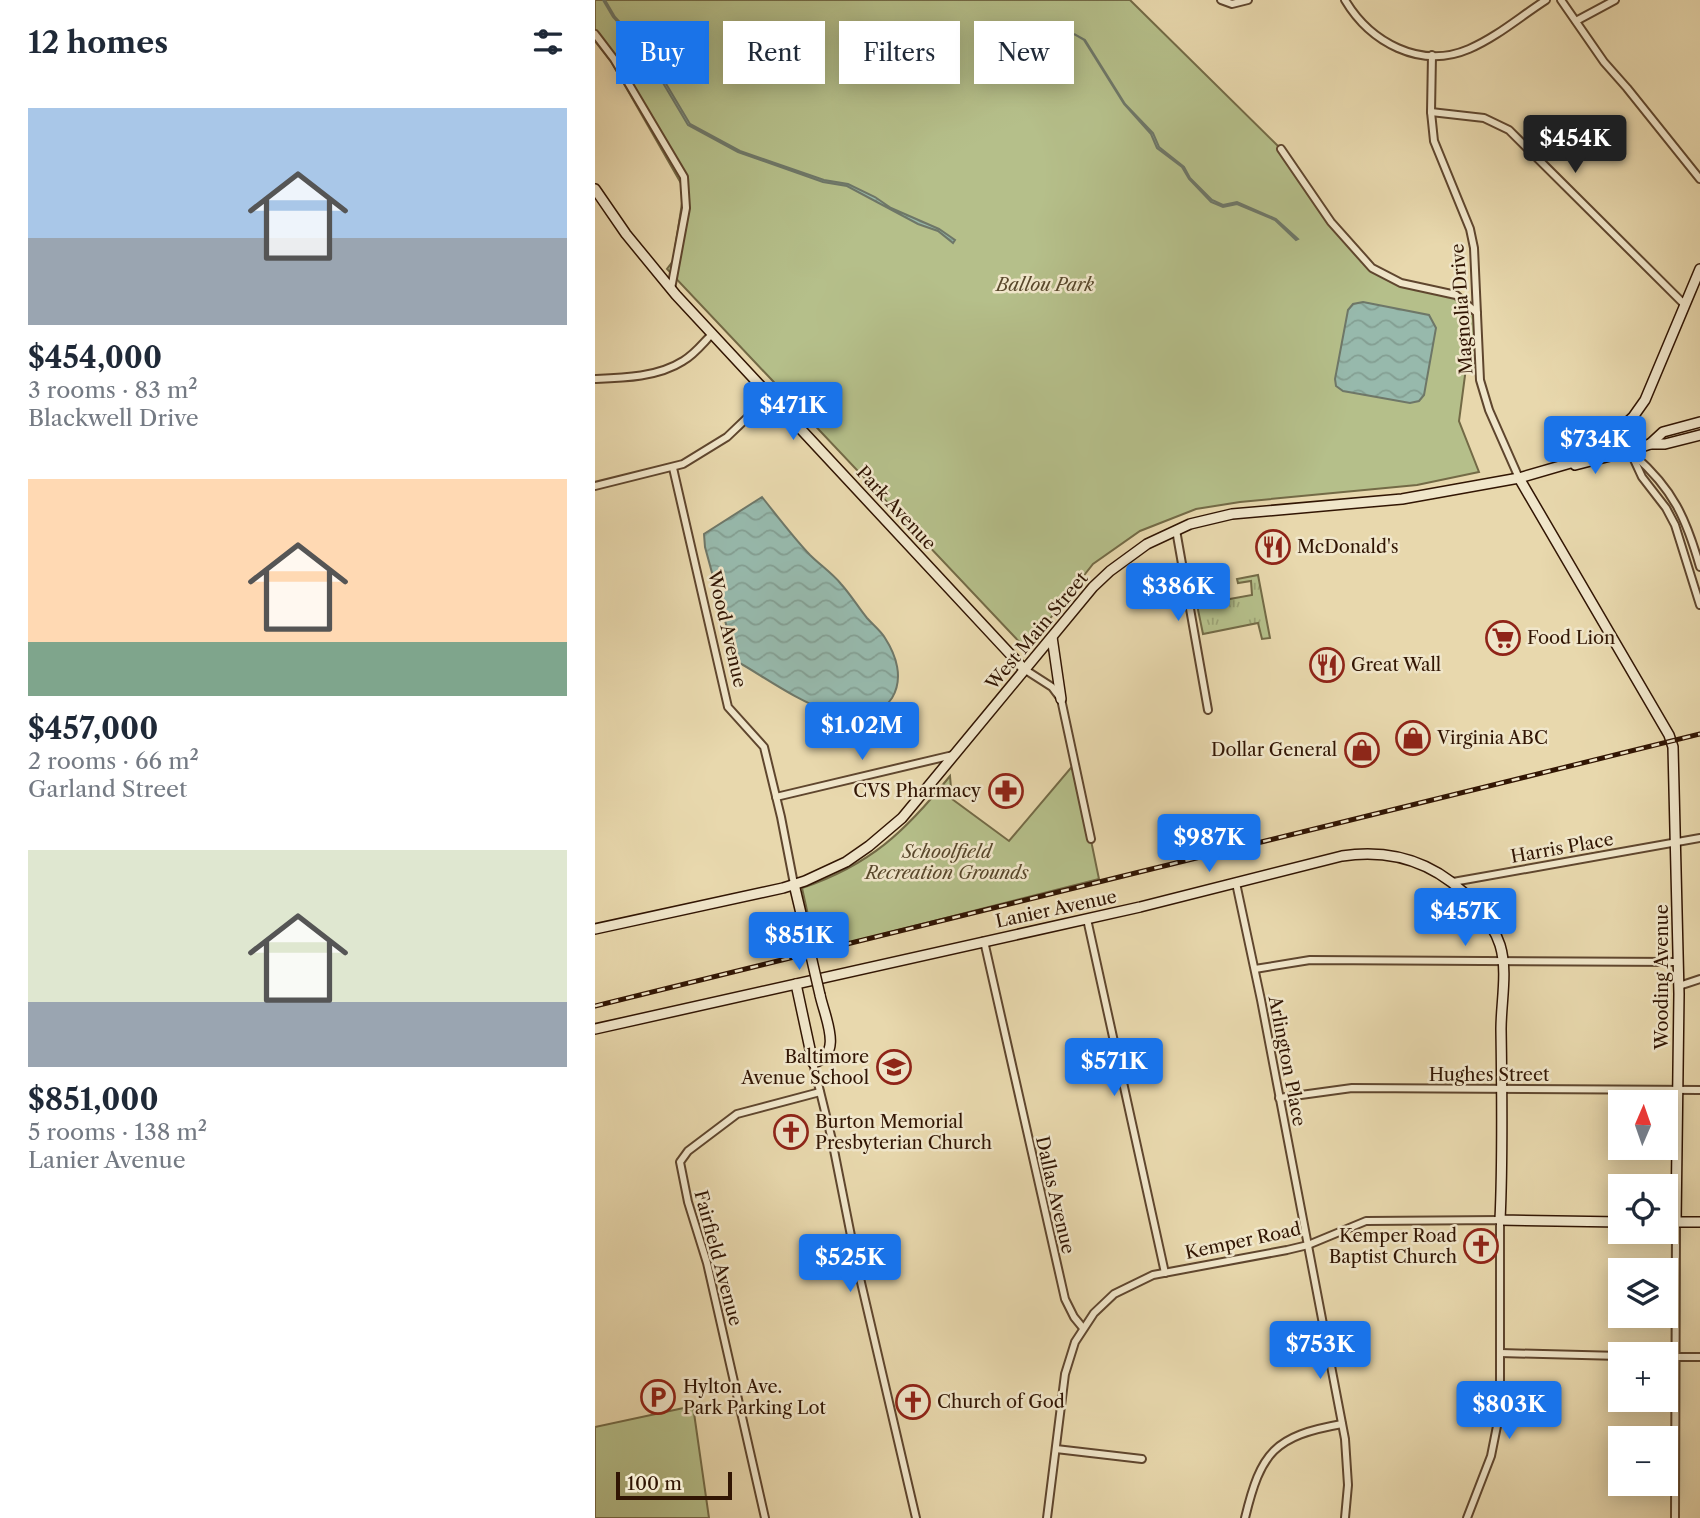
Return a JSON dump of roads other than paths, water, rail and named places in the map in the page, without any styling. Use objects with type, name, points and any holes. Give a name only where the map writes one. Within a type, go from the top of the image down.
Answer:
[{"type":"street","points":[[1221,0],[1237,4],[1248,0]]},
{"type":"street","points":[[1345,0],[1361,23],[1382,41],[1405,52],[1432,55],[1459,52],[1477,45],[1546,0]]},
{"type":"street","points":[[1561,0],[1604,62],[1700,179]]},
{"type":"street","points":[[1576,22],[1615,0]]},
{"type":"street","points":[[595,34],[621,70],[684,177],[686,208],[671,289]]},
{"type":"street","name":"Magnolia Drive","points":[[1432,55],[1431,112],[1434,141],[1438,157],[1470,229],[1476,268],[1477,351],[1484,395],[1519,478]]},
{"type":"street","points":[[1431,112],[1484,118],[1509,130],[1685,305]]},
{"type":"street","points":[[1282,149],[1331,222],[1372,268],[1401,283],[1456,295],[1477,313]]},
{"type":"street","name":"Park Avenue","points":[[595,189],[671,289],[712,334],[1024,669],[1052,687],[1061,699]]},
{"type":"street","name":"West Main Street","points":[[595,929],[794,884],[846,862],[902,818],[1093,587],[1147,544],[1175,530],[1232,513],[1402,499],[1519,478],[1553,470],[1589,455],[1617,434],[1645,400],[1700,269]]},
{"type":"street","points":[[595,379],[650,373],[674,366],[691,356],[712,334]]},
{"type":"street","points":[[595,486],[673,468],[720,442],[770,396]]},
{"type":"street","points":[[1650,444],[1663,432],[1700,422]]},
{"type":"street","points":[[1617,434],[1630,451],[1654,472],[1681,511],[1688,524],[1700,566]]},
{"type":"street","points":[[1553,470],[1650,444],[1665,444],[1700,435]]},
{"type":"street","points":[[1630,451],[1642,477],[1670,516],[1700,604]]},
{"type":"street","name":"Wood Avenue","points":[[673,468],[728,707],[764,747],[776,797],[831,1046],[822,1061],[813,1063]]},
{"type":"street","name":"Wooding Avenue","points":[[1519,478],[1669,735],[1674,755],[1677,843],[1678,1090]]},
{"type":"street","points":[[1670,516],[1681,511]]},
{"type":"street","points":[[1175,530],[1208,710]]},
{"type":"street","points":[[1686,559],[1697,555]]},
{"type":"street","points":[[1052,637],[1061,699],[1091,839]]},
{"type":"street","points":[[776,797],[955,754]]},
{"type":"street","name":"Harris Place","points":[[1453,882],[1700,838]]},
{"type":"street","name":"Lanier Avenue","points":[[595,1029],[1087,919],[1342,856],[1370,853],[1393,856],[1414,862],[1453,882],[1489,922],[1500,945],[1503,961],[1500,1410],[1496,1436],[1467,1518]]},
{"type":"street","name":"Arlington Place","points":[[1236,883],[1342,1423],[1348,1460],[1345,1518]]},
{"type":"street","points":[[1087,919],[1165,1273]]},
{"type":"street","name":"Dallas Avenue","points":[[984,941],[1065,1298],[1083,1328]]},
{"type":"street","points":[[1255,969],[1310,960],[1679,962]]},
{"type":"street","points":[[1679,986],[1700,979]]},
{"type":"street","points":[[796,984],[856,1261],[916,1518]]},
{"type":"street","name":"Hughes Street","points":[[1279,1098],[1352,1088],[1608,1090]]},
{"type":"street","name":"Hughes Street","points":[[1678,1090],[1700,1090]]},
{"type":"street","name":"Fairfield Avenue","points":[[765,1518],[710,1275],[688,1202],[680,1162],[688,1151],[737,1114],[820,1092]]},
{"type":"street","name":"Kemper Road","points":[[1047,1518],[1065,1374],[1075,1342],[1094,1313],[1114,1294],[1139,1280],[1308,1245],[1354,1225],[1375,1220],[1608,1222]]},
{"type":"street","points":[[1678,1222],[1700,1222]]},
{"type":"street","name":"Wooding Avenue","points":[[1672,1244],[1675,1342]]},
{"type":"street","points":[[1500,1353],[1608,1356]]},
{"type":"street","points":[[1678,1357],[1700,1357]]},
{"type":"street","name":"Wooding Avenue","points":[[1675,1518],[1676,1412]]},
{"type":"street","points":[[1245,1518],[1254,1481],[1275,1449],[1289,1439],[1307,1432],[1342,1423]]},
{"type":"street","points":[[1056,1449],[1142,1459]]},
{"type":"water","points":[[603,0],[619,21],[613,17]]},
{"type":"water","points":[[1074,34],[1085,40],[1125,104],[1153,133],[1159,147],[1184,167],[1190,178],[1212,200],[1223,205],[1237,202],[1276,219],[1298,239],[1275,220],[1237,204],[1223,207],[1211,202],[1189,179],[1182,167],[1157,148],[1151,134],[1124,104],[1084,40]]},
{"type":"water","points":[[664,84],[666,84],[690,124],[740,151],[824,180],[848,184],[891,208],[939,229],[955,240],[953,243],[938,231],[918,224],[847,186],[823,182],[738,152],[688,125]]},
{"type":"water","points":[[1363,302],[1429,315],[1436,328],[1424,395],[1419,401],[1410,403],[1343,391],[1336,386],[1348,310],[1353,304]]},
{"type":"water","points":[[762,497],[814,559],[845,588],[889,645],[897,667],[898,683],[892,698],[877,712],[858,717],[837,714],[793,695],[736,661],[705,547],[704,534]]},
{"type":"railway","points":[[595,1006],[1700,734]]},
{"type":"place","name":"McDonald's","points":[[1273,547]]},
{"type":"place","name":"Food Lion","points":[[1503,638]]},
{"type":"place","name":"Great Wall","points":[[1327,665]]},
{"type":"place","name":"Virginia ABC","points":[[1413,738]]},
{"type":"place","name":"Dollar General","points":[[1362,750]]},
{"type":"place","name":"CVS Pharmacy","points":[[1006,791]]},
{"type":"place","name":"Baltimore Avenue School","points":[[894,1067]]},
{"type":"place","name":"Burton Memorial Presbyterian Church","points":[[791,1132]]},
{"type":"place","name":"Kemper Road Baptist Church","points":[[1481,1246]]},
{"type":"place","name":"Hylton Ave. Park Parking Lot","points":[[658,1397]]},
{"type":"place","name":"Church of God","points":[[913,1402]]},
{"type":"park label","name":"Ballou Park","points":[[1045,285]]},
{"type":"park label","name":"Schoolfield Recreation Grounds","points":[[947,862]]}]
